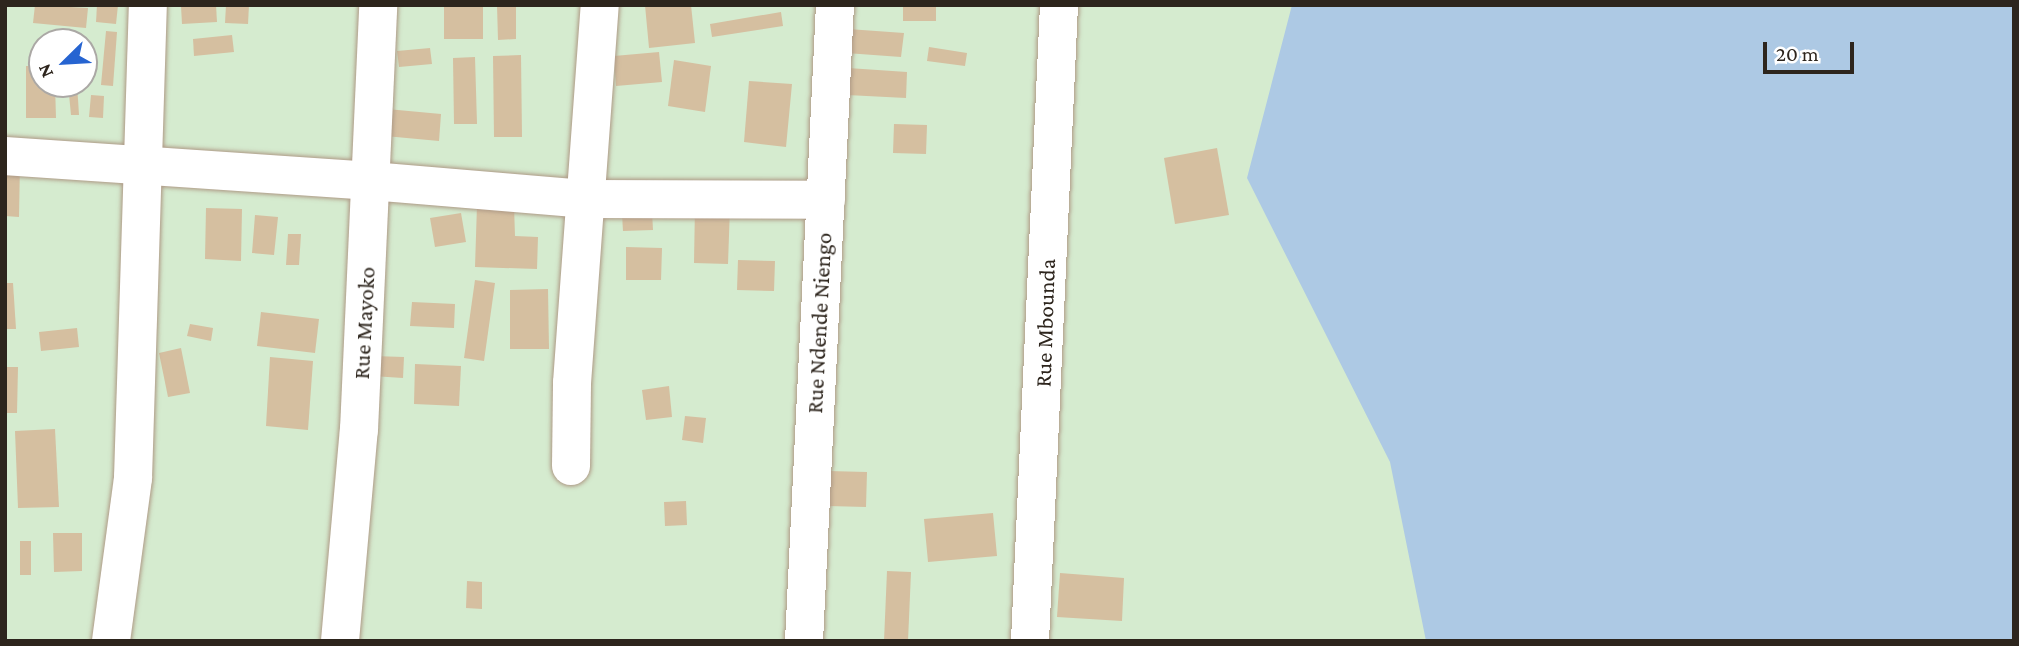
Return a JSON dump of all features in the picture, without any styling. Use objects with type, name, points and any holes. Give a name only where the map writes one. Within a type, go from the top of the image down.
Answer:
[{"type":"street","points":[[111,641],[133,478],[148,5]]},
{"type":"street","name":"Rue Mayoko","points":[[340,641],[359,430],[378,5]]},
{"type":"street","points":[[572,466],[572,383],[600,5]]},
{"type":"street","name":"Rue Ndende Niengo","points":[[804,641],[835,5]]},
{"type":"street","name":"Rue Mbounda","points":[[1030,641],[1059,5]]},
{"type":"street","points":[[5,156],[372,181],[587,199],[826,200]]},
{"type":"green space","points":[[5,5],[2014,5],[2014,641],[5,641]]},
{"type":"water","points":[[1292,5],[2014,5],[2014,641],[1426,641],[1390,462],[1247,178]]},
{"type":"building","points":[[35,5],[88,8],[86,28],[33,23]]},
{"type":"building","points":[[97,5],[118,5],[116,24],[96,22]]},
{"type":"building","points":[[216,5],[217,22],[182,24],[181,6]]},
{"type":"building","points":[[226,5],[249,5],[248,24],[225,23]]},
{"type":"building","points":[[444,5],[483,5],[483,39],[444,39]]},
{"type":"building","points":[[497,5],[516,5],[516,39],[498,40]]},
{"type":"building","points":[[645,5],[691,5],[695,43],[649,48]]},
{"type":"building","points":[[903,5],[936,5],[936,21],[903,21]]},
{"type":"building","points":[[781,12],[783,26],[712,37],[710,24]]},
{"type":"building","points":[[848,29],[904,33],[901,57],[846,53]]},
{"type":"building","points":[[106,31],[117,32],[113,86],[101,85]]},
{"type":"building","points":[[232,35],[234,52],[194,56],[193,39]]},
{"type":"building","points":[[929,47],[967,53],[965,66],[927,61]]},
{"type":"building","points":[[430,48],[432,64],[399,67],[397,51]]},
{"type":"building","points":[[659,52],[662,82],[616,86],[614,56]]},
{"type":"building","points":[[521,55],[522,137],[494,137],[493,56]]},
{"type":"building","points":[[475,57],[477,124],[454,124],[453,58]]},
{"type":"building","points":[[674,60],[711,66],[705,112],[668,106]]},
{"type":"building","points":[[28,66],[28,98],[55,98],[56,118],[26,118]]},
{"type":"building","points":[[848,68],[907,72],[906,98],[847,95]]},
{"type":"building","points":[[749,81],[792,84],[786,147],[744,142]]},
{"type":"building","points":[[104,96],[103,118],[89,117],[91,98]]},
{"type":"building","points":[[69,98],[78,98],[79,115],[71,115]]},
{"type":"building","points":[[387,109],[441,114],[439,141],[385,136]]},
{"type":"building","points":[[894,124],[927,125],[926,154],[893,153]]},
{"type":"building","points":[[1217,148],[1229,215],[1175,224],[1164,158]]},
{"type":"building","points":[[5,162],[20,162],[19,217],[5,216]]},
{"type":"building","points":[[477,205],[514,205],[515,236],[538,237],[537,269],[475,267]]},
{"type":"building","points":[[695,206],[730,207],[728,264],[694,263]]},
{"type":"building","points":[[206,208],[242,209],[241,261],[205,259]]},
{"type":"building","points":[[652,212],[653,230],[623,231],[622,214]]},
{"type":"building","points":[[461,213],[466,242],[435,247],[430,218]]},
{"type":"building","points":[[255,215],[278,217],[274,255],[252,253]]},
{"type":"building","points":[[288,234],[301,234],[299,265],[286,265]]},
{"type":"building","points":[[626,247],[662,248],[661,280],[626,280]]},
{"type":"building","points":[[738,260],[775,261],[774,291],[737,290]]},
{"type":"building","points":[[475,280],[495,283],[484,361],[464,358]]},
{"type":"building","points":[[5,283],[13,283],[16,329],[5,329]]},
{"type":"building","points":[[548,289],[549,349],[510,349],[510,290]]},
{"type":"building","points":[[412,302],[455,304],[454,328],[410,326]]},
{"type":"building","points":[[261,312],[319,319],[315,353],[257,346]]},
{"type":"building","points":[[190,324],[213,328],[211,341],[187,336]]},
{"type":"building","points":[[77,328],[79,347],[41,351],[39,332]]},
{"type":"building","points":[[181,348],[190,393],[168,397],[159,353]]},
{"type":"building","points":[[373,356],[404,357],[403,378],[372,376]]},
{"type":"building","points":[[270,357],[313,361],[308,430],[266,426]]},
{"type":"building","points":[[415,364],[461,366],[459,406],[414,404]]},
{"type":"building","points":[[5,367],[18,367],[17,413],[5,413]]},
{"type":"building","points":[[669,386],[672,417],[646,420],[642,390]]},
{"type":"building","points":[[685,416],[706,418],[703,443],[682,440]]},
{"type":"building","points":[[55,429],[59,507],[18,508],[15,431]]},
{"type":"building","points":[[828,471],[867,472],[866,507],[828,506]]},
{"type":"building","points":[[686,501],[687,525],[665,526],[664,502]]},
{"type":"building","points":[[993,513],[997,556],[928,562],[924,519]]},
{"type":"building","points":[[53,533],[82,533],[82,571],[54,572]]},
{"type":"building","points":[[20,541],[31,541],[31,575],[20,575]]},
{"type":"building","points":[[887,571],[911,572],[908,641],[884,641]]},
{"type":"building","points":[[1060,573],[1124,578],[1122,621],[1057,617]]},
{"type":"building","points":[[467,581],[482,582],[482,609],[466,608]]}]
